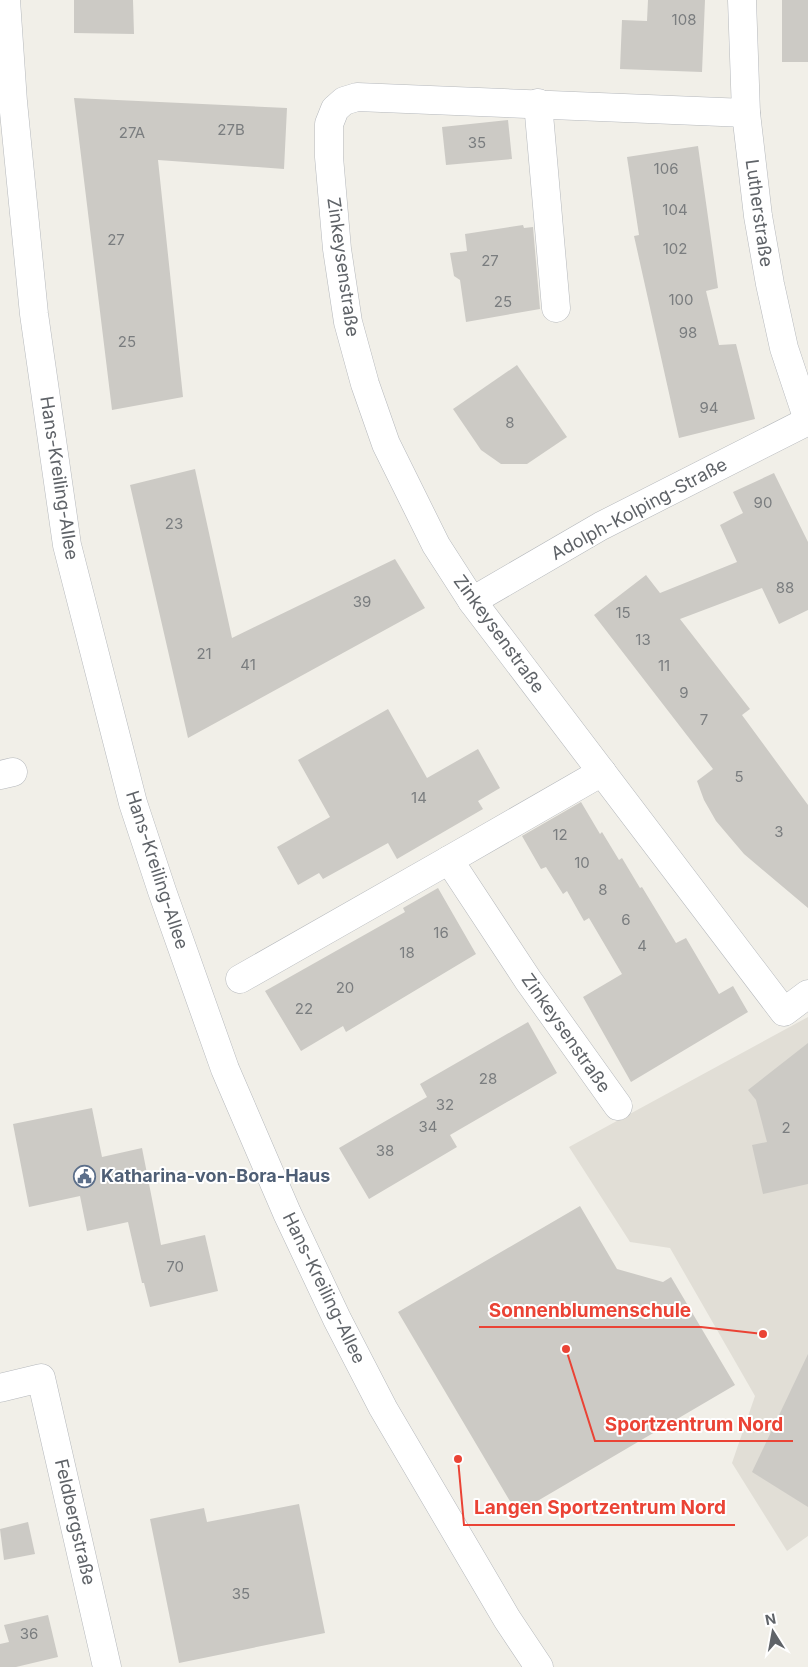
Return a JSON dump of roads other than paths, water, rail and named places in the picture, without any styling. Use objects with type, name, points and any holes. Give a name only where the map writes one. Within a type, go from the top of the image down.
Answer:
[{"type":"street","name":"Hans-Kreiling-Allee","points":[[6,0],[13,102],[34,314],[67,545],[136,811],[162,891],[225,1069],[337,1319],[383,1408],[507,1620],[539,1667]]},
{"type":"street","name":"Lutherstraße","points":[[742,0],[746,113],[758,216],[784,348],[808,420]]},
{"type":"street","name":"Zinkeysenstraße","points":[[746,113],[356,96],[344,101],[335,109],[329,124],[329,157],[337,249],[348,322],[365,384],[386,444],[436,545],[472,601],[784,1012],[808,994]]},
{"type":"street","points":[[538,103],[556,308]]},
{"type":"street","name":"Adolph-Kolping-Straße","points":[[472,601],[601,526],[808,420]]},
{"type":"street","points":[[240,979],[602,772]]},
{"type":"street","name":"Zinkeysenstraße","points":[[449,860],[528,980],[618,1106]]},
{"type":"street","name":"Feldbergstraße","points":[[0,1388],[41,1378],[107,1667]]},
{"type":"place","name":"Katharina-von-Bora-Haus","points":[[85,1176]]},
{"type":"place","name":"Sonnenblumenschule","points":[[763,1334]]},
{"type":"place","name":"Sportzentrum Nord","points":[[566,1349]]},
{"type":"place","name":"Langen Sportzentrum Nord","points":[[458,1459]]}]
